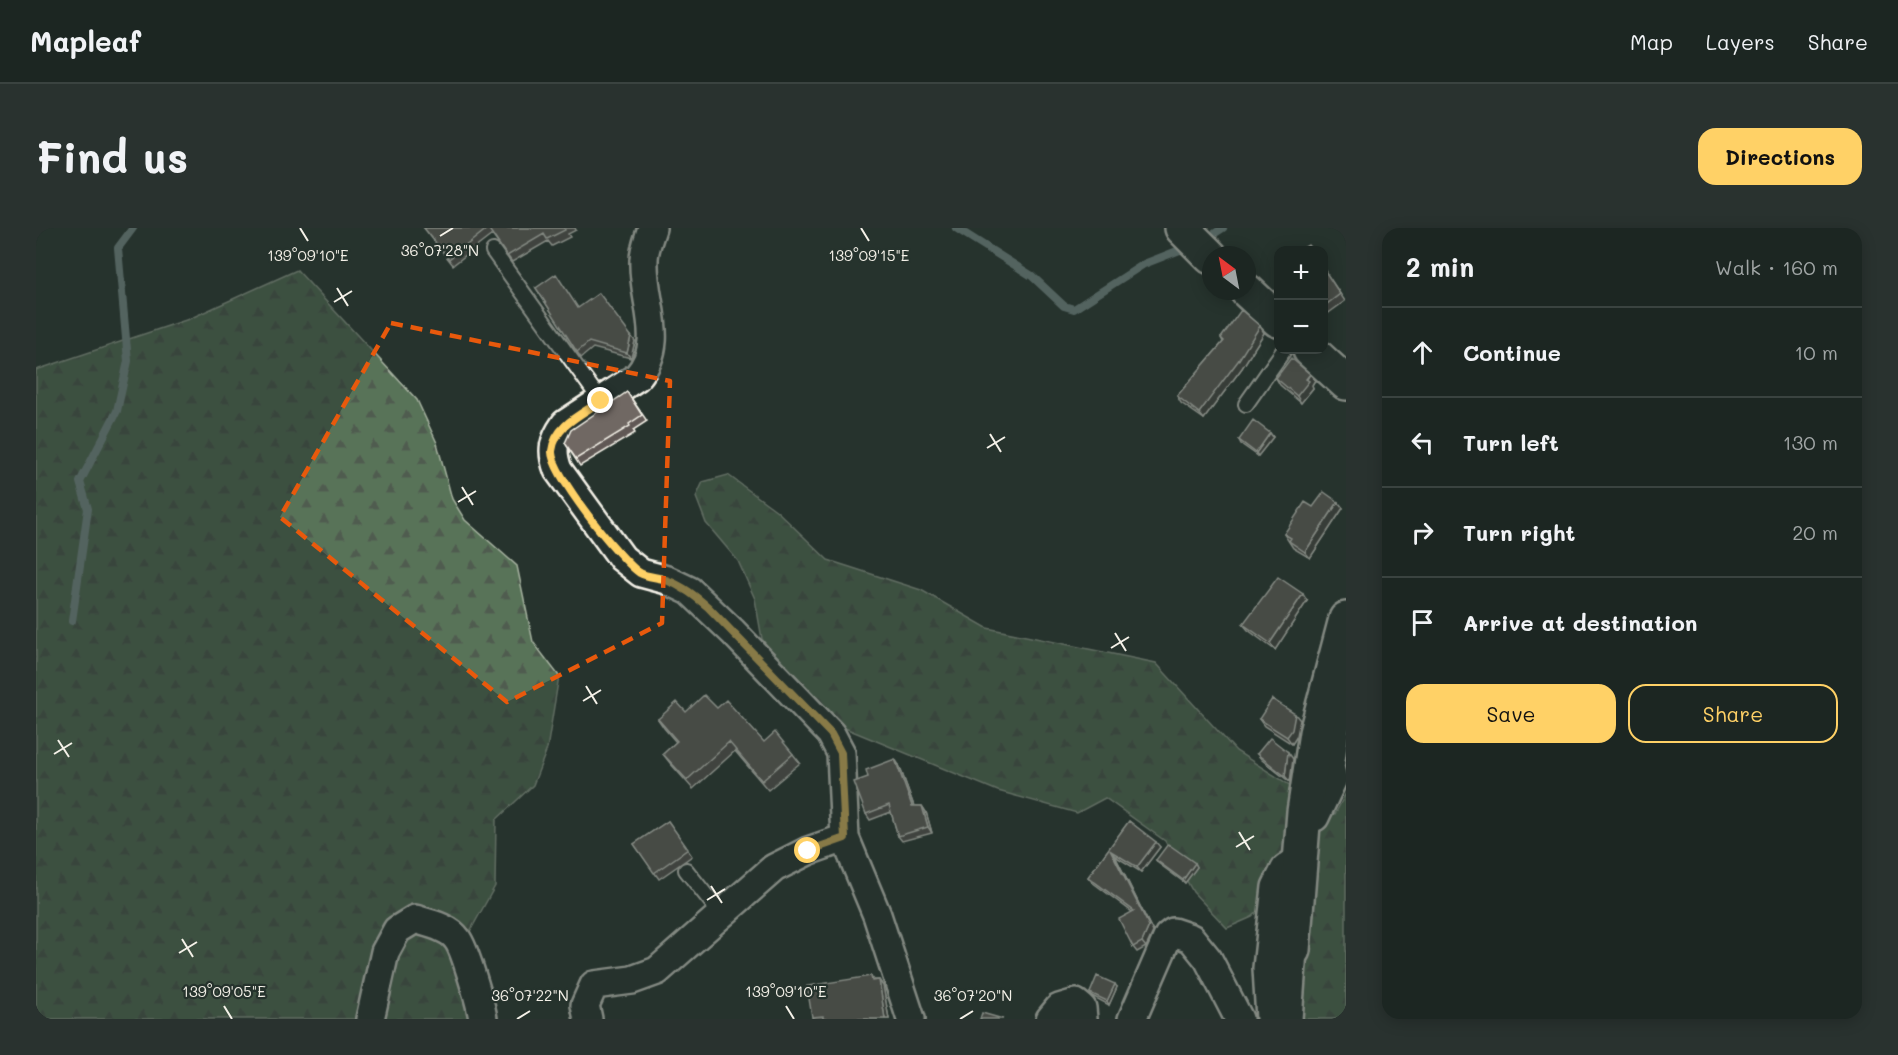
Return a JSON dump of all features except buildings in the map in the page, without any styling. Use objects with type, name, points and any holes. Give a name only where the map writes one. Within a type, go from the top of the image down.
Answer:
[{"type":"street","points":[[652,228],[644,258],[645,285],[653,327],[652,350],[645,368],[637,377],[565,424],[557,436],[552,453],[558,470],[622,558],[641,573],[667,580],[696,596],[831,734],[841,753],[845,838],[876,915],[911,1019]]},
{"type":"street","points":[[1182,228],[1202,248]]},
{"type":"street","points":[[1256,299],[1274,316]]},
{"type":"street","points":[[1314,354],[1346,383]]},
{"type":"street","points":[[1288,1019],[1303,821],[1316,732],[1344,637]]},
{"type":"street","points":[[1303,821],[1315,817],[1339,783],[1330,767],[1333,740],[1346,678]]},
{"type":"street","points":[[588,1019],[585,1005],[594,985],[632,980],[657,970],[689,945],[720,914],[774,868],[808,851],[845,838]]},
{"type":"street","points":[[1270,1019],[1267,968],[1276,887],[1285,869],[1300,858]]},
{"type":"street","points":[[370,1019],[385,952],[397,930],[415,919],[441,928],[457,939],[480,999],[483,1019]]},
{"type":"street","points":[[1132,1019],[1168,936],[1173,932],[1191,938],[1208,959],[1239,1019]]},
{"type":"street","points":[[1050,1019],[1059,1008],[1076,1003],[1082,1008],[1083,1019]]},
{"type":"lane","points":[[493,251],[601,401]]},
{"type":"lane","points":[[1246,404],[1281,354]]},
{"type":"lane","points":[[686,870],[720,914]]},
{"type":"highlighted area","points":[[391,323],[670,381],[662,623],[507,702],[280,517]]},
{"type":"green space","points":[[297,270],[417,400],[437,443],[452,499],[465,520],[517,566],[533,642],[559,676],[547,749],[533,785],[496,820],[495,886],[452,964],[473,1019],[36,1019],[36,370],[189,319]]},
{"type":"green space","points":[[728,475],[777,511],[828,560],[921,590],[987,628],[1156,663],[1236,751],[1335,814],[1346,793],[1346,1019],[1300,1019],[1282,890],[1252,917],[1227,928],[1193,892],[1165,841],[1105,798],[1077,813],[998,791],[840,726],[792,682],[762,639],[755,599],[738,561],[706,523],[696,497],[703,482]]},
{"type":"waterway","points":[[72,621],[88,509],[80,482],[117,411],[128,361],[118,248],[133,228]]},
{"type":"waterway","points":[[956,228],[1032,276],[1064,306],[1074,309],[1144,264],[1190,246]]},
{"type":"waterway","points":[[1206,239],[1223,228]]},
{"type":"route","points":[[601,401],[565,424],[557,436],[552,453],[558,470],[575,496],[622,558],[641,573],[667,580],[690,591],[708,607],[831,734],[841,753],[845,838],[808,851]]}]
